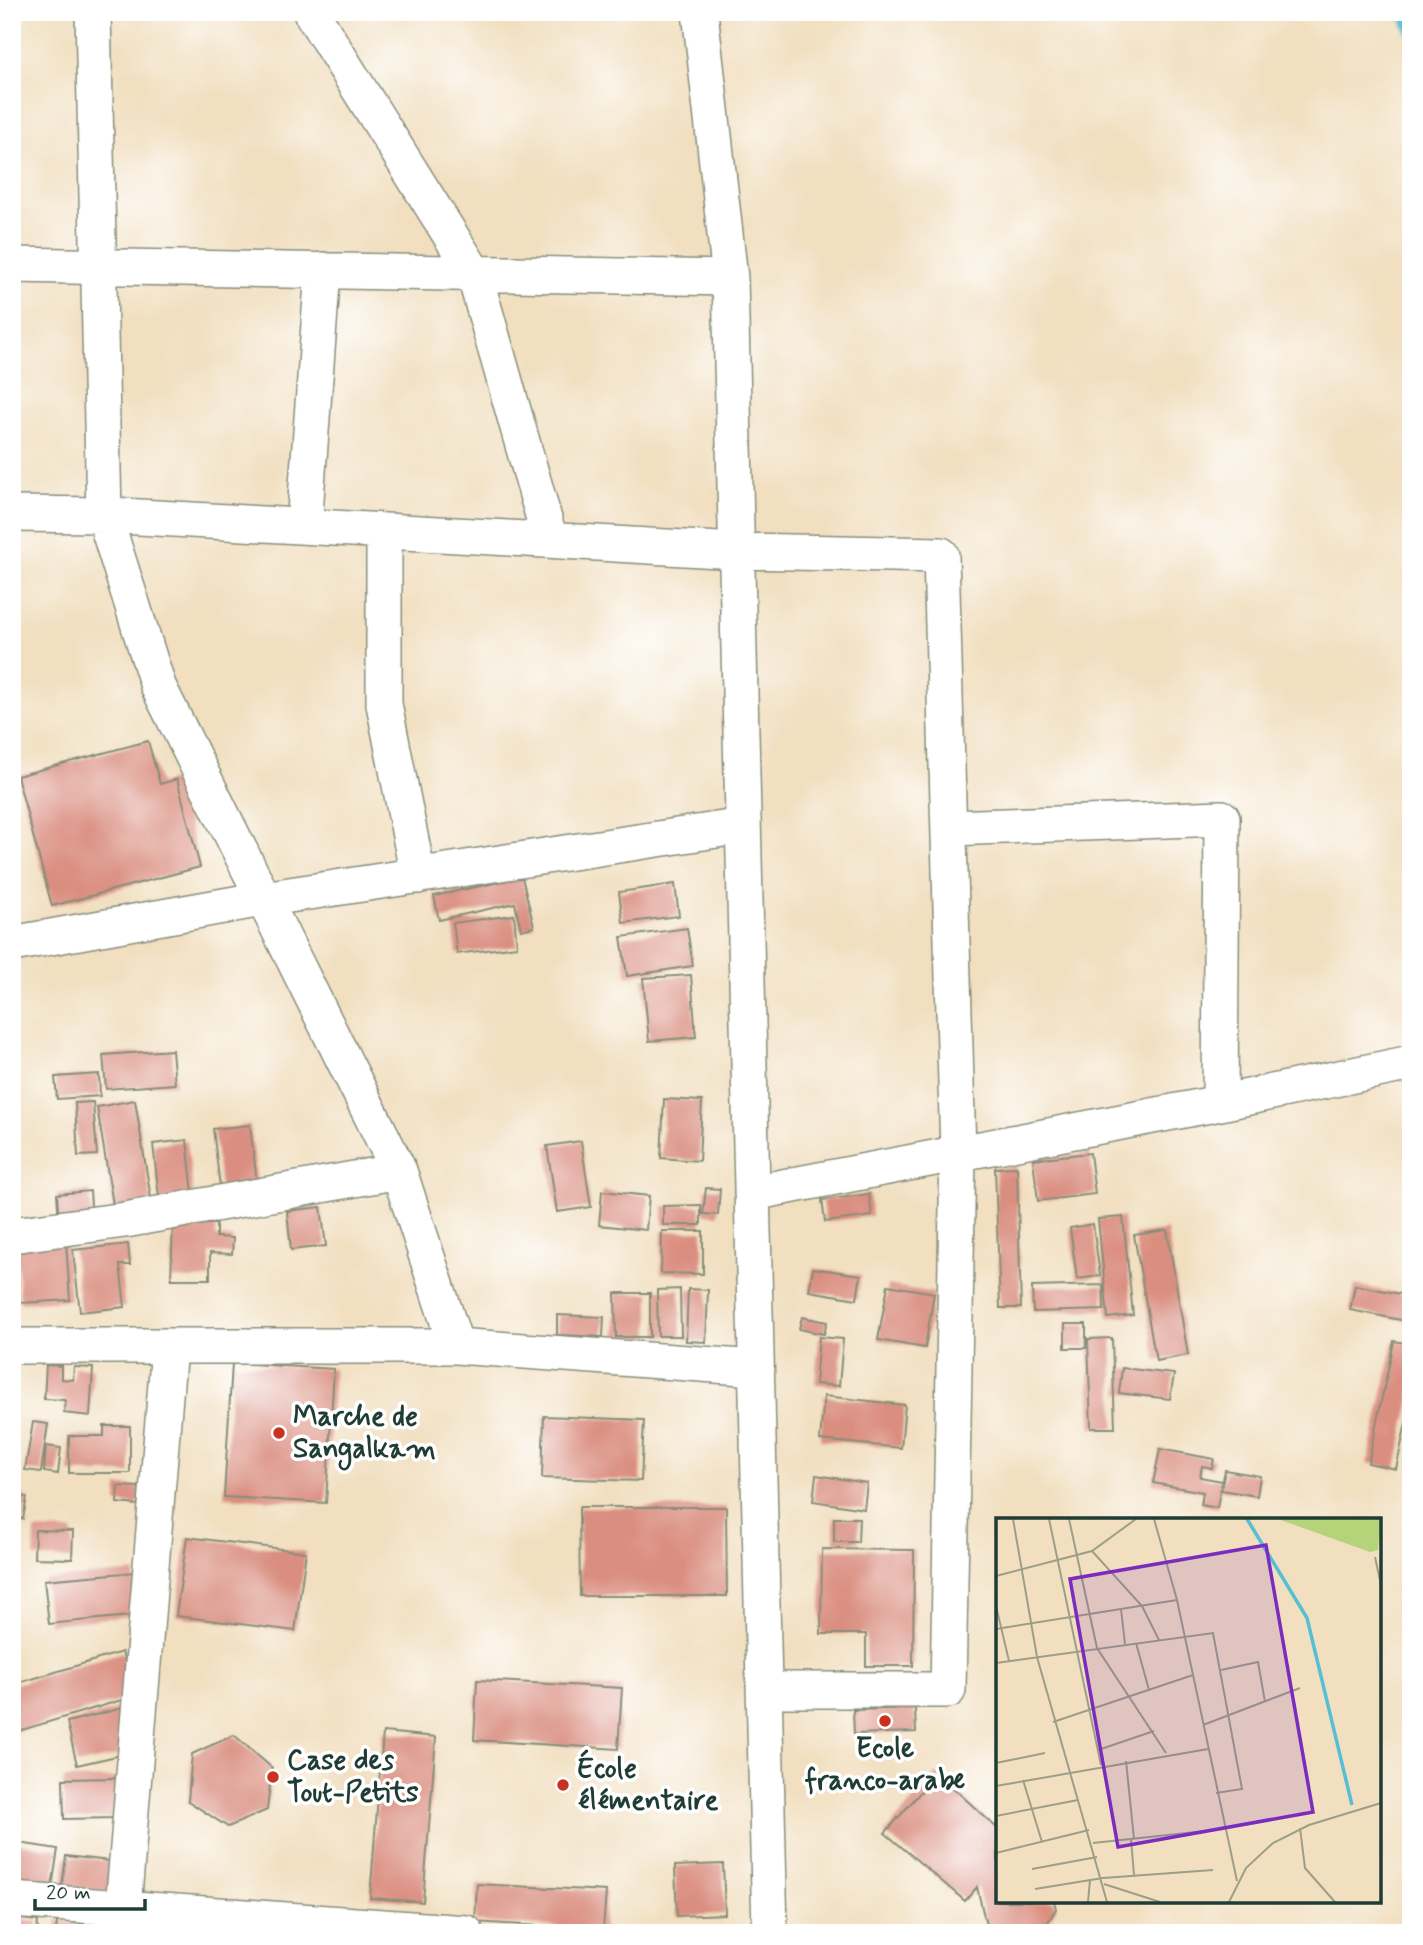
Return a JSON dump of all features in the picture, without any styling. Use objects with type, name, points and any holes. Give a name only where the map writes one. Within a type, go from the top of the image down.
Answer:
[{"type":"street","points":[[93,12],[104,515],[158,686],[399,1171],[456,1346]]},
{"type":"street","points":[[311,12],[474,273],[550,540]]},
{"type":"street","points":[[700,12],[730,278],[770,1933]]},
{"type":"street","points":[[12,265],[730,278]]},
{"type":"street","points":[[304,526],[323,270]]},
{"type":"street","points":[[12,514],[104,515],[737,551],[941,555],[958,1153],[948,1690],[764,1690]]},
{"type":"street","points":[[384,531],[384,704],[418,876]]},
{"type":"street","points":[[949,828],[1222,818],[1220,1103]]},
{"type":"street","points":[[12,944],[263,899],[743,826]]},
{"type":"street","points":[[752,1193],[1220,1103],[1411,1063]]},
{"type":"street","points":[[12,1235],[125,1220],[399,1171]]},
{"type":"street","points":[[12,1346],[456,1346],[756,1368]]},
{"type":"street","points":[[111,1916],[169,1347]]},
{"type":"street","points":[[12,1900],[111,1916],[466,1933]]},
{"type":"building","points":[[148,741],[160,784],[177,779],[200,867],[52,906],[17,776]]},
{"type":"building","points":[[522,877],[534,927],[521,930],[515,903],[439,920],[434,896]]},
{"type":"building","points":[[675,884],[679,916],[623,923],[619,892]]},
{"type":"building","points":[[514,915],[517,946],[457,954],[453,923]]},
{"type":"building","points":[[687,928],[693,966],[627,976],[621,937]]},
{"type":"building","points":[[691,975],[696,1037],[649,1041],[643,978]]},
{"type":"building","points":[[172,1050],[175,1084],[106,1089],[103,1055]]},
{"type":"building","points":[[99,1074],[100,1096],[57,1099],[55,1077]]},
{"type":"building","points":[[664,1099],[702,1101],[699,1161],[661,1158]]},
{"type":"building","points":[[135,1100],[152,1205],[114,1211],[97,1107]]},
{"type":"building","points":[[93,1102],[97,1155],[78,1156],[75,1103]]},
{"type":"building","points":[[250,1125],[258,1191],[221,1195],[213,1129]]},
{"type":"building","points":[[187,1140],[194,1202],[160,1206],[153,1144]]},
{"type":"building","points":[[581,1141],[591,1207],[557,1212],[547,1146]]},
{"type":"building","points":[[1090,1153],[1095,1194],[1038,1201],[1033,1159]]},
{"type":"building","points":[[1017,1167],[1021,1308],[1000,1308],[995,1168]]},
{"type":"building","points":[[706,1188],[720,1189],[718,1215],[703,1214]]},
{"type":"building","points":[[90,1191],[92,1220],[59,1222],[57,1194]]},
{"type":"building","points":[[602,1191],[649,1196],[646,1230],[599,1225]]},
{"type":"building","points":[[869,1194],[872,1216],[825,1222],[822,1200]]},
{"type":"building","points":[[701,1205],[701,1225],[663,1225],[663,1206]]},
{"type":"building","points":[[321,1207],[326,1246],[291,1250],[287,1211]]},
{"type":"building","points":[[1123,1217],[1133,1315],[1108,1318],[1098,1219]]},
{"type":"building","points":[[173,1223],[216,1224],[216,1237],[233,1238],[232,1254],[210,1253],[210,1279],[171,1279]]},
{"type":"building","points":[[1093,1224],[1100,1276],[1077,1279],[1070,1228]]},
{"type":"building","points":[[1167,1230],[1188,1355],[1156,1361],[1134,1235]]},
{"type":"building","points":[[662,1231],[703,1231],[703,1274],[661,1273]]},
{"type":"building","points":[[66,1242],[70,1300],[20,1303],[16,1245]]},
{"type":"building","points":[[128,1244],[130,1265],[120,1265],[125,1307],[80,1312],[73,1250]]},
{"type":"building","points":[[813,1268],[861,1275],[857,1299],[809,1291]]},
{"type":"building","points":[[888,1285],[934,1293],[925,1348],[878,1340]]},
{"type":"building","points":[[1103,1285],[1104,1310],[1033,1312],[1032,1287]]},
{"type":"building","points":[[1355,1285],[1411,1296],[1411,1322],[1350,1310]]},
{"type":"building","points":[[680,1289],[681,1336],[658,1336],[657,1290]]},
{"type":"building","points":[[688,1289],[708,1290],[706,1342],[686,1341]]},
{"type":"building","points":[[615,1293],[650,1293],[650,1337],[616,1337]]},
{"type":"building","points":[[557,1315],[604,1317],[603,1337],[557,1335]]},
{"type":"building","points":[[802,1317],[827,1322],[824,1334],[799,1329]]},
{"type":"building","points":[[1065,1324],[1086,1324],[1086,1348],[1065,1348]]},
{"type":"building","points":[[819,1337],[843,1339],[839,1386],[815,1384]]},
{"type":"building","points":[[1112,1338],[1115,1428],[1091,1428],[1088,1339]]},
{"type":"building","points":[[1394,1341],[1411,1344],[1411,1400],[1396,1469],[1368,1463]]},
{"type":"building","name":"Marche de Sangalkam","points":[[232,1363],[334,1369],[326,1503],[224,1497]]},
{"type":"building","points":[[46,1365],[61,1366],[61,1379],[73,1380],[74,1367],[93,1368],[90,1416],[64,1413],[65,1400],[44,1399]]},
{"type":"building","points":[[1122,1368],[1174,1374],[1170,1399],[1119,1393]]},
{"type":"building","points":[[824,1396],[905,1405],[901,1448],[820,1440]]},
{"type":"building","points":[[544,1416],[644,1420],[641,1481],[542,1478]]},
{"type":"building","points":[[33,1422],[48,1424],[41,1472],[25,1470]]},
{"type":"building","points":[[104,1426],[130,1426],[130,1473],[69,1473],[69,1436],[104,1436]]},
{"type":"building","points":[[46,1446],[61,1448],[58,1474],[44,1472]]},
{"type":"building","points":[[1160,1449],[1214,1459],[1212,1468],[1202,1466],[1200,1477],[1222,1481],[1217,1508],[1201,1505],[1203,1492],[1153,1483]]},
{"type":"building","points":[[1225,1470],[1260,1476],[1257,1496],[1221,1490]]},
{"type":"building","points":[[816,1475],[867,1483],[864,1509],[813,1501]]},
{"type":"building","points":[[118,1486],[139,1487],[138,1505],[117,1503]]},
{"type":"building","points":[[12,1495],[27,1497],[23,1519],[12,1517]]},
{"type":"building","points":[[579,1507],[726,1507],[727,1596],[580,1596]]},
{"type":"building","points":[[834,1518],[859,1518],[858,1542],[834,1542]]},
{"type":"building","points":[[35,1530],[73,1531],[72,1559],[34,1558]]},
{"type":"building","points":[[187,1537],[306,1552],[295,1631],[176,1616]]},
{"type":"building","points":[[822,1549],[914,1550],[913,1666],[866,1666],[866,1634],[821,1634]]},
{"type":"building","points":[[135,1572],[139,1615],[49,1624],[44,1580]]},
{"type":"building","points":[[122,1652],[135,1696],[12,1733],[12,1685]]},
{"type":"building","points":[[477,1680],[622,1688],[618,1749],[474,1740]]},
{"type":"building","points":[[123,1708],[134,1752],[77,1765],[67,1722]]},
{"type":"building","name":"Ecole franco-arabe","points":[[915,1708],[916,1732],[854,1734],[853,1710]]},
{"type":"building","points":[[383,1732],[436,1737],[423,1902],[370,1898]]},
{"type":"building","points":[[234,1735],[272,1768],[267,1810],[228,1827],[188,1801],[192,1754]]},
{"type":"building","points":[[937,1773],[996,1827],[996,1903],[1054,1903],[1056,1909],[1041,1933],[1000,1933],[987,1929],[977,1887],[965,1901],[885,1833]]},
{"type":"building","points":[[116,1778],[117,1818],[64,1819],[63,1779]]},
{"type":"building","points":[[12,1842],[58,1849],[51,1894],[12,1889]]},
{"type":"building","points":[[66,1856],[118,1862],[115,1892],[62,1886]]},
{"type":"building","points":[[723,1864],[725,1914],[677,1916],[675,1866]]},
{"type":"building","points":[[477,1884],[606,1891],[603,1930],[475,1922]]},
{"type":"building","points":[[12,1918],[38,1921],[37,1933],[12,1933]]},
{"type":"building","points":[[58,1919],[99,1928],[98,1933],[55,1933]]},
{"type":"waterway","points":[[1403,12],[1411,31]]},
{"type":"place","name":"Marche de Sangalkam","points":[[279,1433]]},
{"type":"place","name":"Ecole franco-arabe","points":[[885,1721]]},
{"type":"place","name":"Case des Tout-Petits","points":[[273,1777]]},
{"type":"place","name":"École élémentaire","points":[[563,1785]]}]
